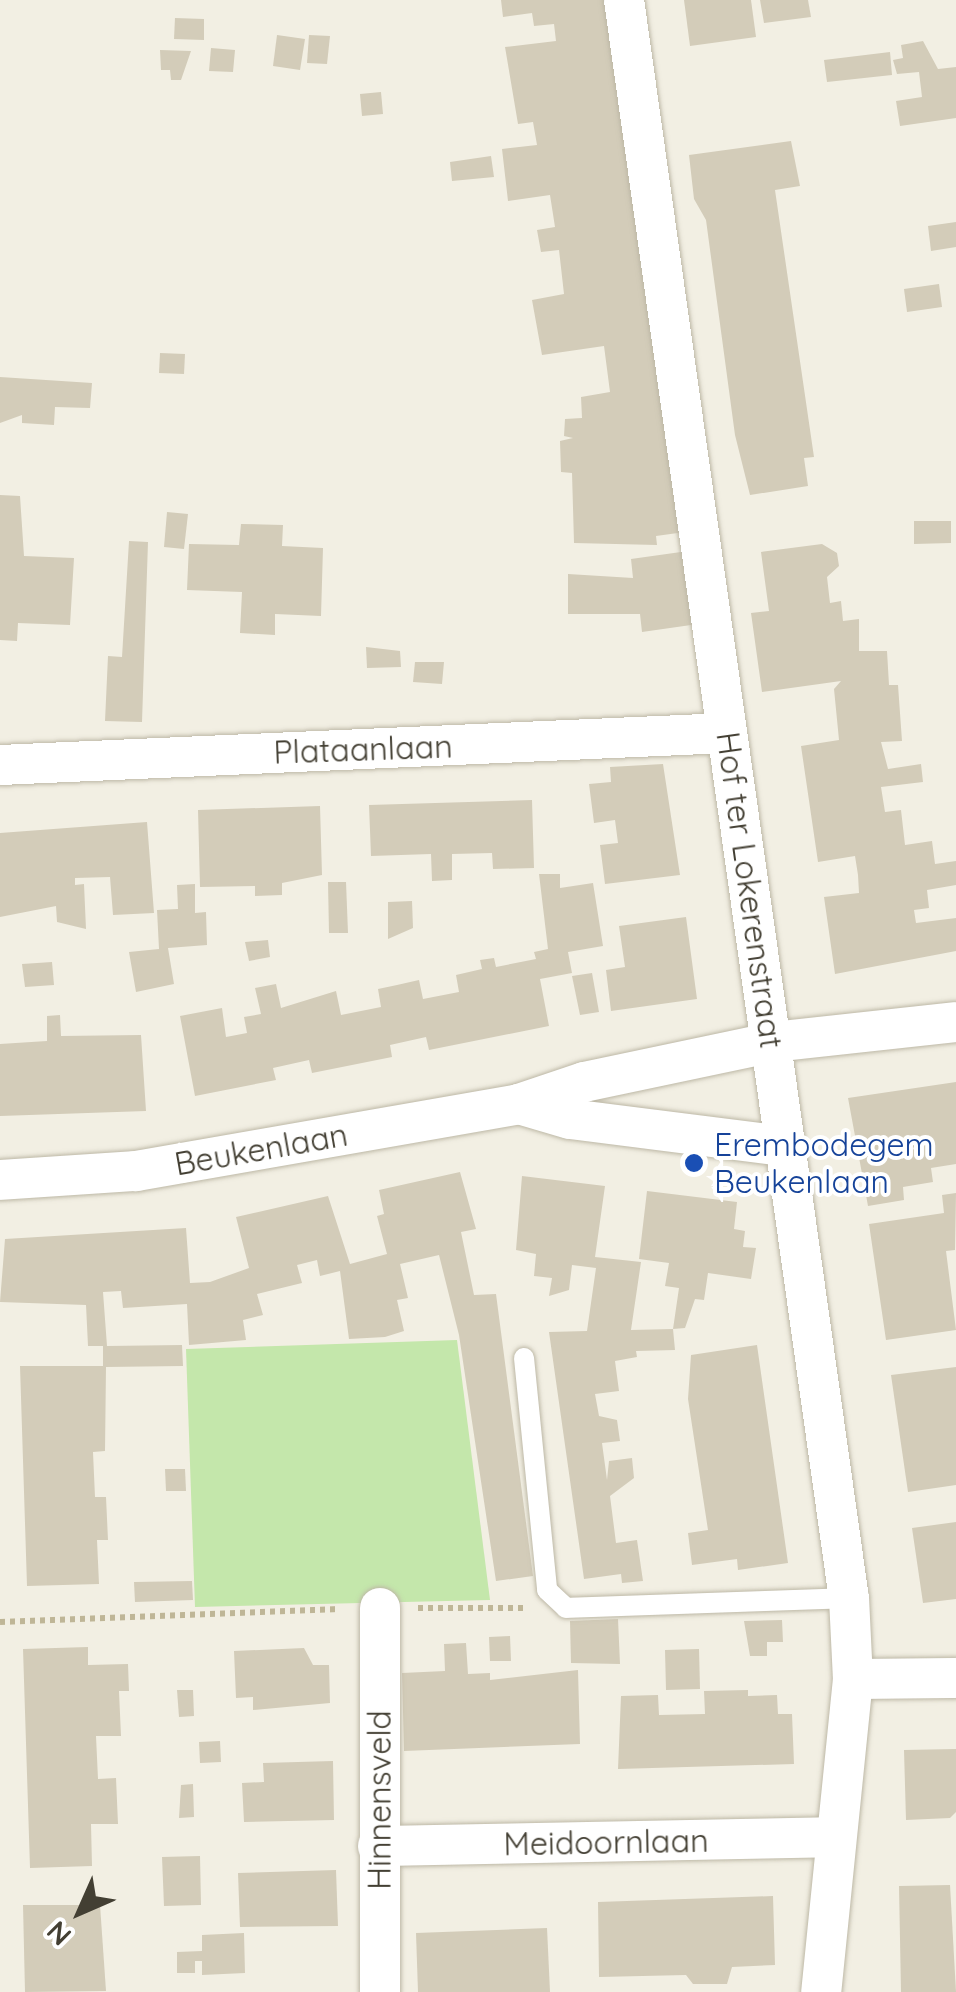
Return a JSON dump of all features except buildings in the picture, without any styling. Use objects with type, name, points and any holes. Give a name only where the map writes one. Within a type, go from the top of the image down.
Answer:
[{"type":"street","name":"Hof ter Lokerenstraat","points":[[624,0],[773,1042],[784,1146],[848,1598],[853,1679]]},
{"type":"street","name":"Plataanlaan","points":[[0,764],[726,733]]},
{"type":"street","name":"Beukenlaan","points":[[0,1180],[136,1171],[520,1104],[584,1082],[773,1042],[956,1022]]},
{"type":"street","name":"Beukenlaan","points":[[520,1104],[570,1118],[784,1146]]},
{"type":"street","name":"Hinnensveld","points":[[380,1608],[380,1992]]},
{"type":"street","points":[[821,1992],[853,1679],[956,1678]]},
{"type":"street","name":"Meidoornlaan","points":[[378,1846],[835,1837]]},
{"type":"lane","points":[[524,1358],[548,1590],[566,1608],[848,1598]]},
{"type":"path","points":[[0,1622],[380,1608],[566,1608]]},
{"type":"green space","points":[[457,1340],[490,1600],[195,1607],[186,1349]]},
{"type":"place","name":"Erembodegem Beukenlaan","points":[[694,1163]]}]
